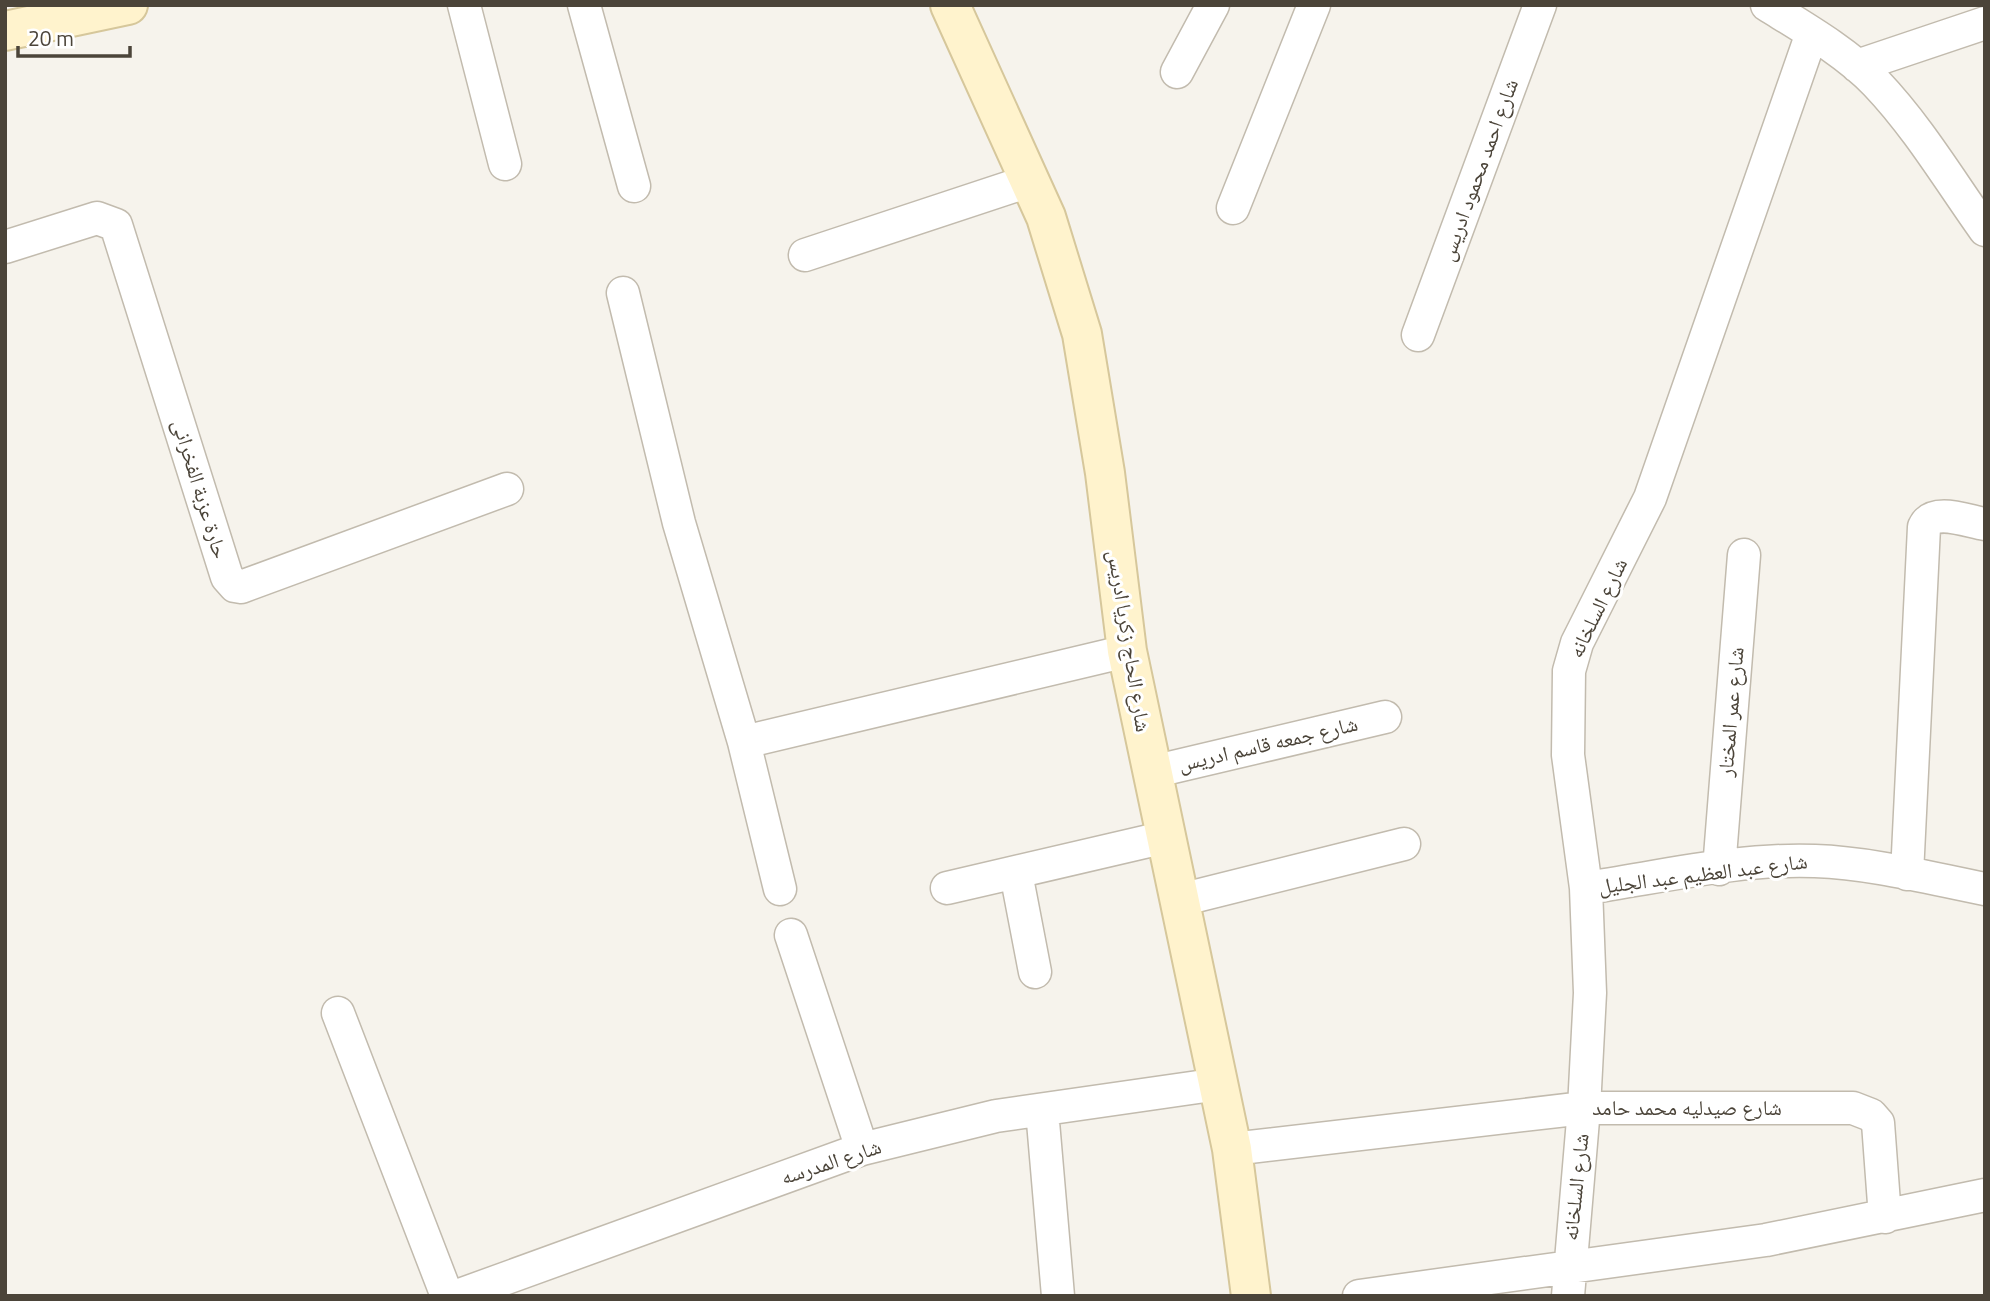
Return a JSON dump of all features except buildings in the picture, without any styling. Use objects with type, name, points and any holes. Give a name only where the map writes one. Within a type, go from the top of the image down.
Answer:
[{"type":"street","points":[[5,32],[128,5]]},
{"type":"street","points":[[464,5],[505,164]]},
{"type":"street","points":[[584,5],[634,186]]},
{"type":"street","name":"شارع الحاج زكريا ادريس","points":[[950,5],[1046,217],[1082,334],[1105,473],[1127,651],[1232,1149],[1251,1296]]},
{"type":"street","points":[[1177,72],[1213,5]]},
{"type":"street","points":[[1233,208],[1314,5]]},
{"type":"street","name":"شارع احمد محمود ادريس","points":[[1418,335],[1539,5]]},
{"type":"street","points":[[1767,5],[1812,33],[1876,82],[1910,122],[1985,230]]},
{"type":"street","points":[[1857,66],[1985,23]]},
{"type":"street","name":"شارع السلخانه","points":[[1568,1281],[1584,1108],[1590,993],[1586,888],[1568,755],[1569,671],[1577,643],[1650,498],[1812,33]]},
{"type":"street","points":[[805,255],[1029,181]]},
{"type":"street","name":"حارة عزبة الفخرانى","points":[[5,247],[97,218],[116,225],[227,577],[235,586],[241,587],[507,489]]},
{"type":"street","points":[[623,293],[679,523],[744,742],[780,889]]},
{"type":"street","points":[[1907,874],[1924,527],[1928,520],[1936,516],[1985,524]]},
{"type":"street","name":"شارع عمر المختار","points":[[1719,869],[1744,555]]},
{"type":"street","points":[[744,742],[1127,651]]},
{"type":"street","name":"شارع جمعه قاسم ادريس","points":[[1152,772],[1385,717]]},
{"type":"street","points":[[947,888],[1166,838]]},
{"type":"street","points":[[1180,900],[1404,844]]},
{"type":"street","name":"شارع عبد العظيم عبد الجليل","points":[[1586,888],[1769,862],[1815,861],[1861,865],[1985,889]]},
{"type":"street","points":[[1016,873],[1035,971]]},
{"type":"street","points":[[791,934],[862,1149]]},
{"type":"street","points":[[338,1013],[447,1296]]},
{"type":"street","name":"شارع المدرسه","points":[[457,1296],[862,1149],[996,1116],[1219,1084]]},
{"type":"street","name":"شارع صيدليه محمد حامد","points":[[1232,1149],[1584,1108],[1853,1108],[1871,1115],[1878,1123],[1885,1217]]},
{"type":"street","points":[[1042,1110],[1058,1296]]},
{"type":"street","points":[[1359,1296],[1568,1281],[1985,1195]]}]
